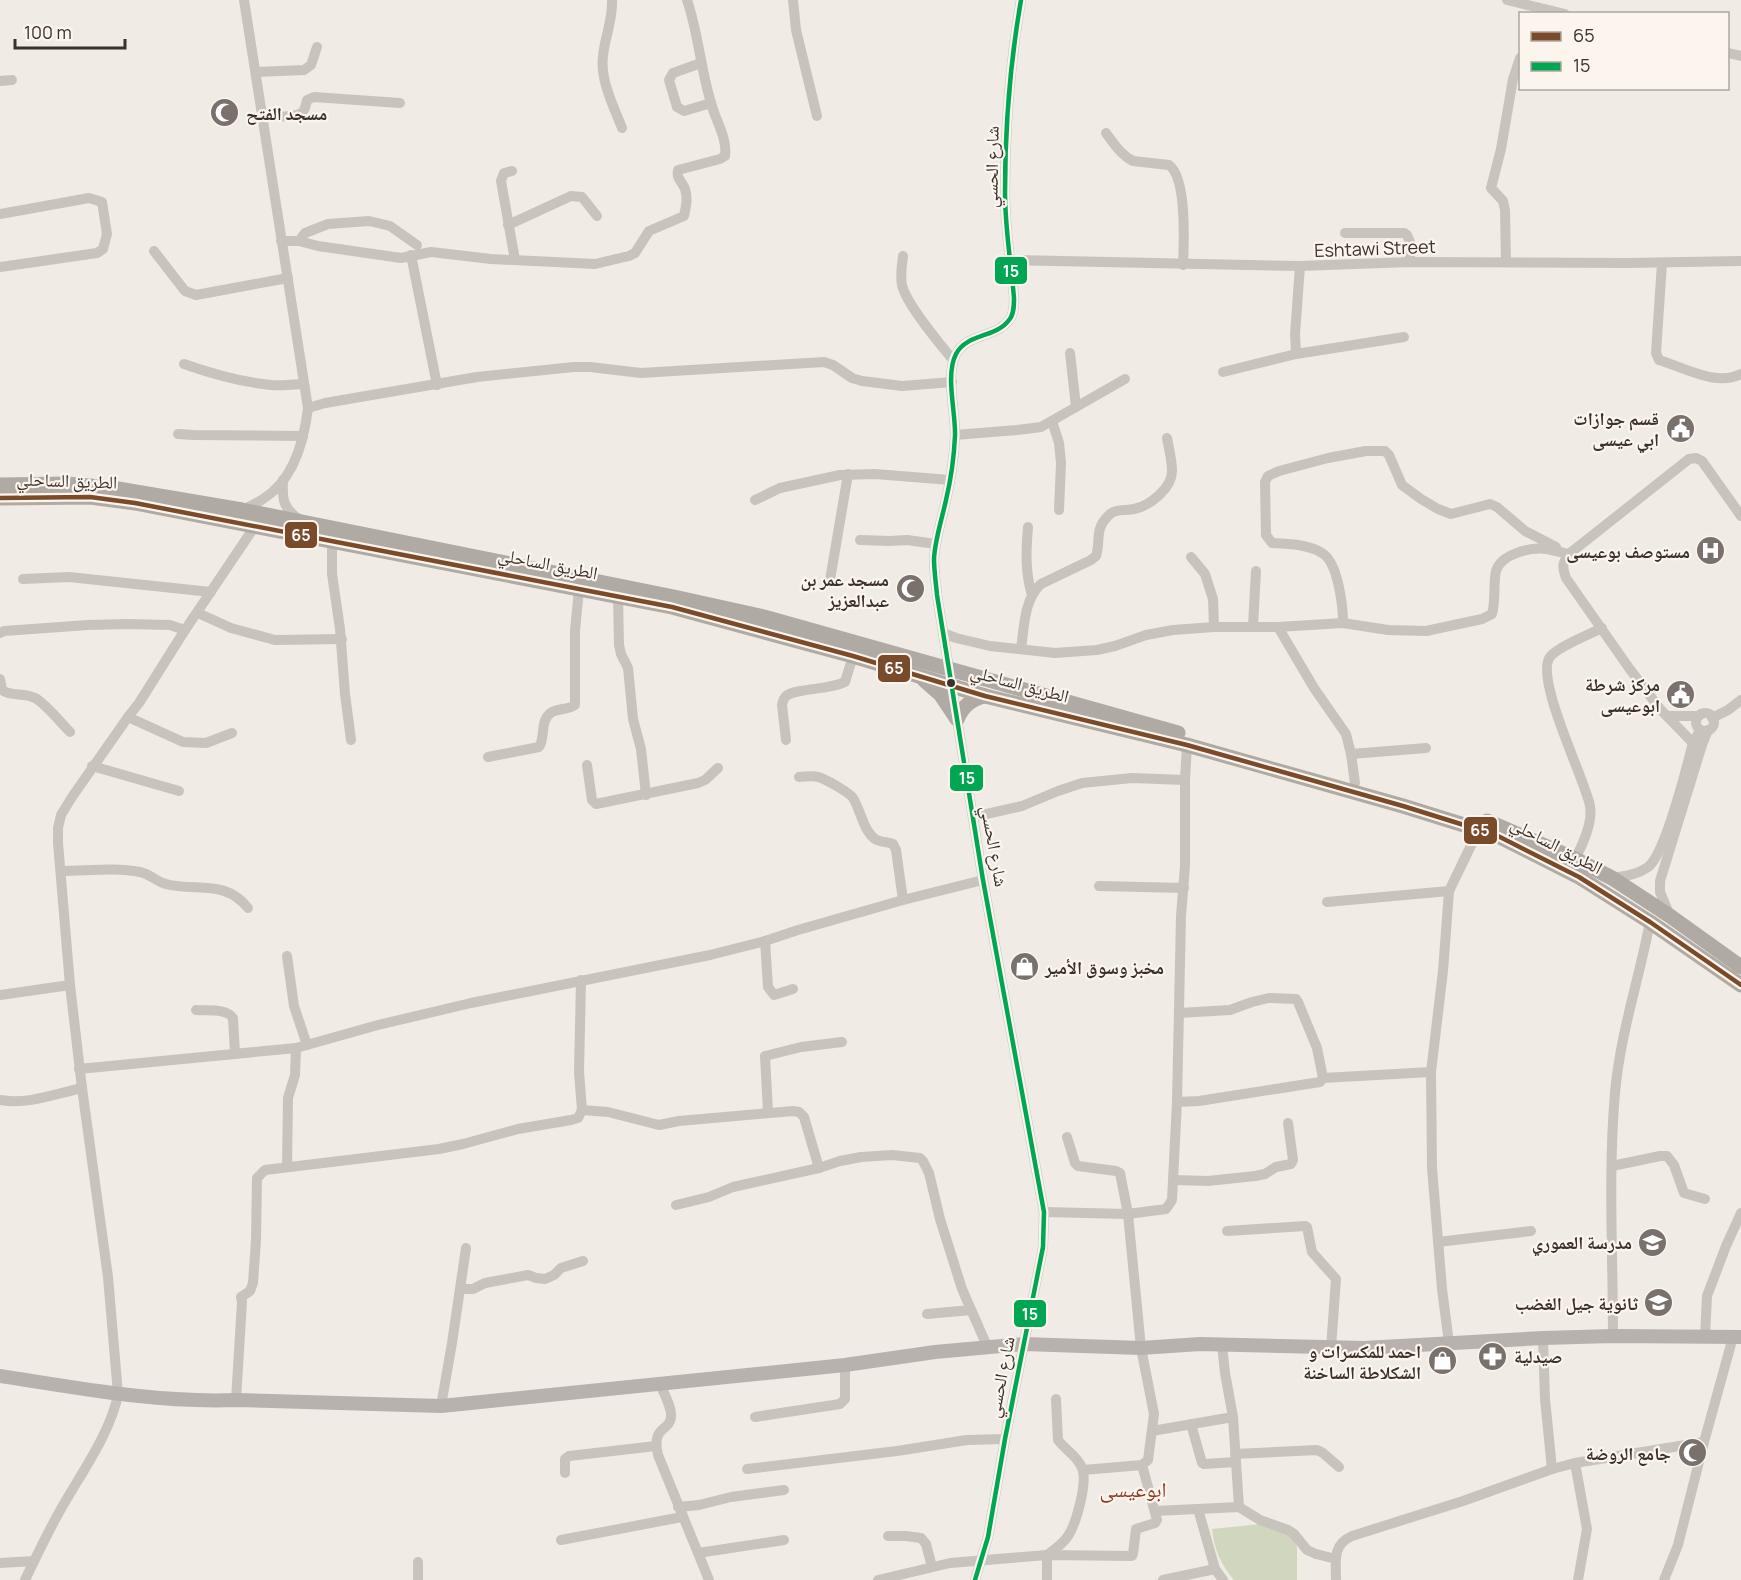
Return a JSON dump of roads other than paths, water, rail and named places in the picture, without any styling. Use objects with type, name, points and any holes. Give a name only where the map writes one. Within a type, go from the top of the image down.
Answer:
[{"type":"highway","name":"الطريق الساحلي","points":[[0,485],[111,488],[242,510],[720,607],[949,668],[1497,824],[1612,878],[1741,967]]},
{"type":"highway","name":"الطريق الساحلي","points":[[0,498],[90,497],[135,503],[672,607],[853,656],[985,696],[1187,745],[1403,806],[1496,835],[1579,877],[1650,922],[1741,985]]},
{"type":"highway","points":[[918,676],[941,695],[957,719]]},
{"type":"highway","points":[[957,719],[960,712],[971,701],[985,696]]},
{"type":"main road","points":[[0,1376],[118,1394],[193,1401],[236,1400],[441,1406],[845,1365],[935,1352],[1024,1344],[1142,1348],[1200,1344],[1364,1348],[1543,1338],[1737,1337]]},
{"type":"street","points":[[242,510],[263,499],[289,473],[300,450],[308,408],[244,0]]},
{"type":"street","points":[[612,0],[611,21],[603,54],[603,67],[607,91],[622,128]]},
{"type":"street","points":[[281,241],[299,241],[318,246],[401,258],[414,250],[465,257],[563,264],[605,263],[635,253],[649,231],[684,216],[686,192],[676,174],[678,170],[725,156],[726,146],[711,103],[687,0]]},
{"type":"street","points":[[793,0],[796,30],[817,116]]},
{"type":"street","name":"شارع الحسي","points":[[975,1580],[988,1537],[1043,1247],[1044,1212],[983,880],[934,569],[936,544],[950,480],[955,435],[953,360],[961,347],[968,342],[990,333],[1010,320],[1014,308],[1005,194],[1006,145],[1014,41],[1021,0]]},
{"type":"street","points":[[1507,0],[1537,10]]},
{"type":"street","points":[[256,72],[304,70],[311,65],[316,47]]},
{"type":"street","points":[[701,63],[673,73],[669,80],[677,107],[684,111],[711,103]]},
{"type":"street","points":[[1506,262],[1505,210],[1503,201],[1491,188],[1513,79],[1519,63]]},
{"type":"street","points":[[0,81],[12,80]]},
{"type":"street","points":[[263,116],[301,114],[307,100],[314,97],[400,103]]},
{"type":"street","points":[[1106,133],[1128,159],[1173,167],[1178,180],[1185,220],[1183,265]]},
{"type":"street","points":[[512,171],[504,173],[501,181],[515,260]]},
{"type":"street","points":[[508,225],[571,196],[578,195],[597,216]]},
{"type":"street","points":[[0,214],[89,198],[102,202],[107,234],[104,249],[97,253],[0,267]]},
{"type":"street","points":[[299,241],[306,233],[328,224],[369,221],[390,226],[414,250],[436,385]]},
{"type":"street","points":[[1345,233],[1404,233],[1410,242],[1410,262]]},
{"type":"street","points":[[154,251],[185,291],[196,295],[288,278]]},
{"type":"street","points":[[903,256],[901,277],[903,288],[922,319],[953,360]]},
{"type":"street","name":"Eshtawi Street","points":[[1010,260],[1300,266],[1410,262],[1741,261]]},
{"type":"street","points":[[1662,263],[1657,358],[1702,376],[1732,378],[1741,374]]},
{"type":"street","points":[[1296,354],[1295,334],[1300,266]]},
{"type":"street","points":[[1223,372],[1296,354],[1404,337]]},
{"type":"street","points":[[1070,353],[1076,407]]},
{"type":"street","points":[[308,408],[325,403],[495,375],[574,367],[641,373],[819,362],[833,365],[852,378],[862,381],[902,386],[952,382]]},
{"type":"street","points":[[184,364],[257,383],[304,384]]},
{"type":"street","points":[[955,435],[1041,427],[1125,379]]},
{"type":"street","points":[[1052,421],[1060,453],[1059,510]]},
{"type":"street","points":[[178,434],[303,436]]},
{"type":"street","points":[[1021,649],[1026,620],[1035,590],[1041,584],[1096,556],[1099,530],[1110,514],[1118,510],[1136,509],[1149,504],[1168,484],[1172,470],[1167,438]]},
{"type":"street","points":[[1343,623],[1341,593],[1330,562],[1324,554],[1314,549],[1272,543],[1266,535],[1265,482],[1268,476],[1328,458],[1366,451],[1385,451],[1402,484],[1438,509],[1451,514],[1490,504],[1497,507],[1525,531],[1569,554]]},
{"type":"street","points":[[1693,743],[1660,709],[1629,668],[1566,578],[1562,568],[1569,554],[1689,459],[1696,458],[1702,461],[1741,516]]},
{"type":"street","points":[[830,580],[848,474]]},
{"type":"street","points":[[755,500],[780,488],[848,474],[950,480]]},
{"type":"street","points":[[283,480],[282,495],[285,507],[303,523]]},
{"type":"street","points":[[25,1580],[44,1539],[91,1457],[115,1408],[118,1394],[108,1277],[70,985],[58,828],[61,815],[92,766],[139,703],[184,630],[198,613],[255,526]]},
{"type":"street","points":[[1028,527],[1027,578],[1032,595]]},
{"type":"street","points":[[332,540],[332,574],[342,639],[345,694],[351,740]]},
{"type":"street","points":[[861,540],[906,540],[936,544]]},
{"type":"street","points":[[944,633],[990,646],[1055,653],[1097,650],[1146,635],[1173,630],[1214,627],[1278,627],[1343,623],[1388,630],[1425,631],[1482,619],[1492,614],[1497,569],[1502,561],[1519,552],[1543,549],[1569,554]]},
{"type":"street","points":[[1191,557],[1205,574],[1213,599],[1214,627]]},
{"type":"street","points":[[1253,626],[1256,572]]},
{"type":"street","points":[[23,579],[69,577],[211,592]]},
{"type":"street","points":[[488,757],[539,747],[543,740],[544,724],[548,716],[557,710],[573,708],[575,705],[575,631],[579,589]]},
{"type":"street","points":[[618,596],[619,645],[628,668],[633,719],[641,750],[646,795]]},
{"type":"street","points":[[198,613],[231,628],[275,640],[342,639]]},
{"type":"street","points":[[0,633],[88,625],[170,626],[184,630]]},
{"type":"street","points":[[1278,627],[1314,688],[1346,734],[1352,754],[1355,783]]},
{"type":"street","points":[[1575,859],[1588,827],[1590,807],[1562,731],[1551,693],[1548,662],[1557,651],[1602,628]]},
{"type":"street","points":[[786,740],[783,700],[790,695],[833,687],[845,682],[853,656]]},
{"type":"street","points":[[0,679],[2,690],[6,693],[36,698],[70,732]]},
{"type":"street","points":[[1682,730],[1701,725],[1713,725],[1712,718],[1741,700]]},
{"type":"street","points":[[1668,716],[1701,725]]},
{"type":"street","points":[[128,717],[183,742],[206,743],[232,732]]},
{"type":"street","points":[[1612,878],[1637,873],[1648,867],[1656,858],[1667,834],[1693,743],[1701,725]]},
{"type":"street","points":[[1670,916],[1660,892],[1659,881],[1702,745],[1701,725]]},
{"type":"street","points":[[1044,1212],[1128,1214],[1164,1210],[1168,1208],[1172,1200],[1187,745]]},
{"type":"street","points":[[1352,754],[1426,748]]},
{"type":"street","points":[[587,765],[592,800],[596,804],[698,783],[718,768]]},
{"type":"street","points":[[92,766],[179,791]]},
{"type":"street","points":[[799,777],[818,777],[850,794],[874,838],[896,847],[903,900]]},
{"type":"street","points":[[973,817],[1022,806],[1082,783],[1123,778],[1185,780]]},
{"type":"street","points":[[1449,1343],[1432,1168],[1431,1072],[1443,970],[1449,891],[1479,829]]},
{"type":"street","points":[[61,871],[117,870],[142,873],[166,884],[214,888],[241,898],[248,908]]},
{"type":"street","points":[[80,1069],[302,1047],[378,1025],[471,1003],[710,955],[903,900],[983,880]]},
{"type":"street","points":[[1099,886],[1184,888]]},
{"type":"street","points":[[1328,902],[1449,891]]},
{"type":"street","points":[[1613,1336],[1612,1166],[1615,1092],[1624,1037],[1650,922]]},
{"type":"street","points":[[765,941],[768,987],[774,995],[793,989]]},
{"type":"street","points":[[287,956],[302,1047],[288,1098],[287,1167]]},
{"type":"street","points":[[236,1400],[241,1297],[250,1291],[253,1283],[257,1178],[265,1170],[429,1150],[463,1144],[518,1129],[578,1118],[582,1110],[579,1072],[581,980]]},
{"type":"street","points":[[0,995],[70,985]]},
{"type":"street","points":[[1179,1013],[1230,1010],[1269,998],[1296,999],[1317,1048],[1323,1078]]},
{"type":"street","points":[[196,1010],[230,1014],[233,1018],[235,1053]]},
{"type":"street","points":[[768,1112],[765,1056],[801,1047],[842,1042]]},
{"type":"street","points":[[1177,1102],[1198,1101],[1320,1082],[1323,1078],[1431,1072]]},
{"type":"street","points":[[0,1100],[14,1102],[31,1100],[82,1088]]},
{"type":"street","points":[[582,1110],[608,1112],[659,1125],[768,1112],[799,1112],[804,1117],[819,1168]]},
{"type":"street","points":[[1174,1180],[1255,1176],[1265,1174],[1276,1167],[1291,1164],[1293,1160],[1288,1123]]},
{"type":"street","points":[[1067,1137],[1078,1166],[1120,1173],[1128,1214],[1142,1348],[1153,1403],[1148,1460],[1142,1465],[1083,1470]]},
{"type":"street","points":[[676,1205],[709,1197],[733,1187],[861,1157],[892,1155],[913,1157],[923,1161],[929,1173],[940,1219],[962,1289],[987,1346]]},
{"type":"street","points":[[1612,1166],[1667,1156],[1674,1165],[1684,1192],[1705,1199]]},
{"type":"street","points":[[1706,1337],[1707,1296],[1741,1213]]},
{"type":"street","points":[[1227,1231],[1307,1227],[1312,1252],[1336,1279],[1331,1348]]},
{"type":"street","points":[[1438,1242],[1531,1231]]},
{"type":"street","points":[[441,1406],[466,1248]]},
{"type":"street","points":[[460,1289],[473,1289],[485,1283],[528,1275],[545,1279],[554,1275],[561,1268],[583,1261]]},
{"type":"street","points":[[927,1314],[971,1310]]},
{"type":"street","points":[[1664,1580],[1678,1545],[1704,1443],[1737,1337]]},
{"type":"street","points":[[1543,1338],[1545,1398],[1552,1469]]},
{"type":"street","points":[[1222,1345],[1233,1417],[1239,1507]]},
{"type":"street","points":[[755,1417],[840,1404],[845,1399],[845,1365]]},
{"type":"street","points":[[660,1384],[671,1415],[669,1422],[656,1437],[656,1446],[665,1476],[709,1580]]},
{"type":"street","points":[[1047,1556],[1063,1543],[1071,1529],[1083,1486],[1083,1470],[1073,1454],[1058,1440],[1056,1399]]},
{"type":"street","points":[[1152,1431],[1233,1417]]},
{"type":"street","points":[[1191,1424],[1204,1464],[1235,1458],[1317,1450],[1339,1467]]},
{"type":"street","points":[[747,1469],[967,1440],[1005,1439]]},
{"type":"street","points":[[1336,1580],[1338,1548],[1343,1540],[1352,1536],[1463,1501],[1552,1469],[1575,1463],[1704,1443]]},
{"type":"street","points":[[565,1473],[565,1459],[569,1456],[656,1446]]},
{"type":"street","points":[[1575,1463],[1587,1529],[1578,1580]]},
{"type":"street","points":[[878,1580],[950,1563],[1047,1556],[1132,1556],[1136,1529],[1155,1523],[1157,1520],[1142,1465]]},
{"type":"street","points":[[561,1540],[680,1512],[731,1497],[784,1490]]},
{"type":"street","points":[[1155,1511],[1239,1507],[1260,1520],[1288,1530],[1307,1550],[1336,1559]]},
{"type":"street","points":[[1198,1509],[1215,1569],[1223,1580]]},
{"type":"street","points":[[888,1536],[921,1538],[926,1544],[932,1567]]},
{"type":"street","points":[[698,1553],[784,1540]]},
{"type":"street","points":[[1047,1556],[1047,1580]]},
{"type":"street","points":[[0,1563],[34,1561]]},
{"type":"street","points":[[418,1562],[418,1580]]},
{"type":"street","points":[[1163,1580],[1215,1569]]},
{"type":"place","name":"مسجد الفتح","points":[[225,113]]},
{"type":"place","name":"قسم جوازات ابي عيسى","points":[[1680,428]]},
{"type":"place","name":"مستوصف بوعيسى","points":[[1711,551]]},
{"type":"place","name":"مسجد عمر بن عبدالعزيز","points":[[910,589]]},
{"type":"place","name":"مركز شرطة ابوعيسى","points":[[1681,694]]},
{"type":"place","name":"مخبز وسوق الأمير","points":[[1024,967]]},
{"type":"place","name":"مدرسة العموري","points":[[1653,1242]]},
{"type":"place","name":"ثانوية جيل الغضب","points":[[1659,1303]]},
{"type":"place","name":"صيدلية","points":[[1493,1356]]},
{"type":"place","name":"احمد للمكسرات و الشكلاطة الساخنة","points":[[1442,1361]]},
{"type":"place","name":"جامع الروضة","points":[[1692,1453]]},
{"type":"district","name":"ابوعيسى","points":[[1133,1489]]}]
